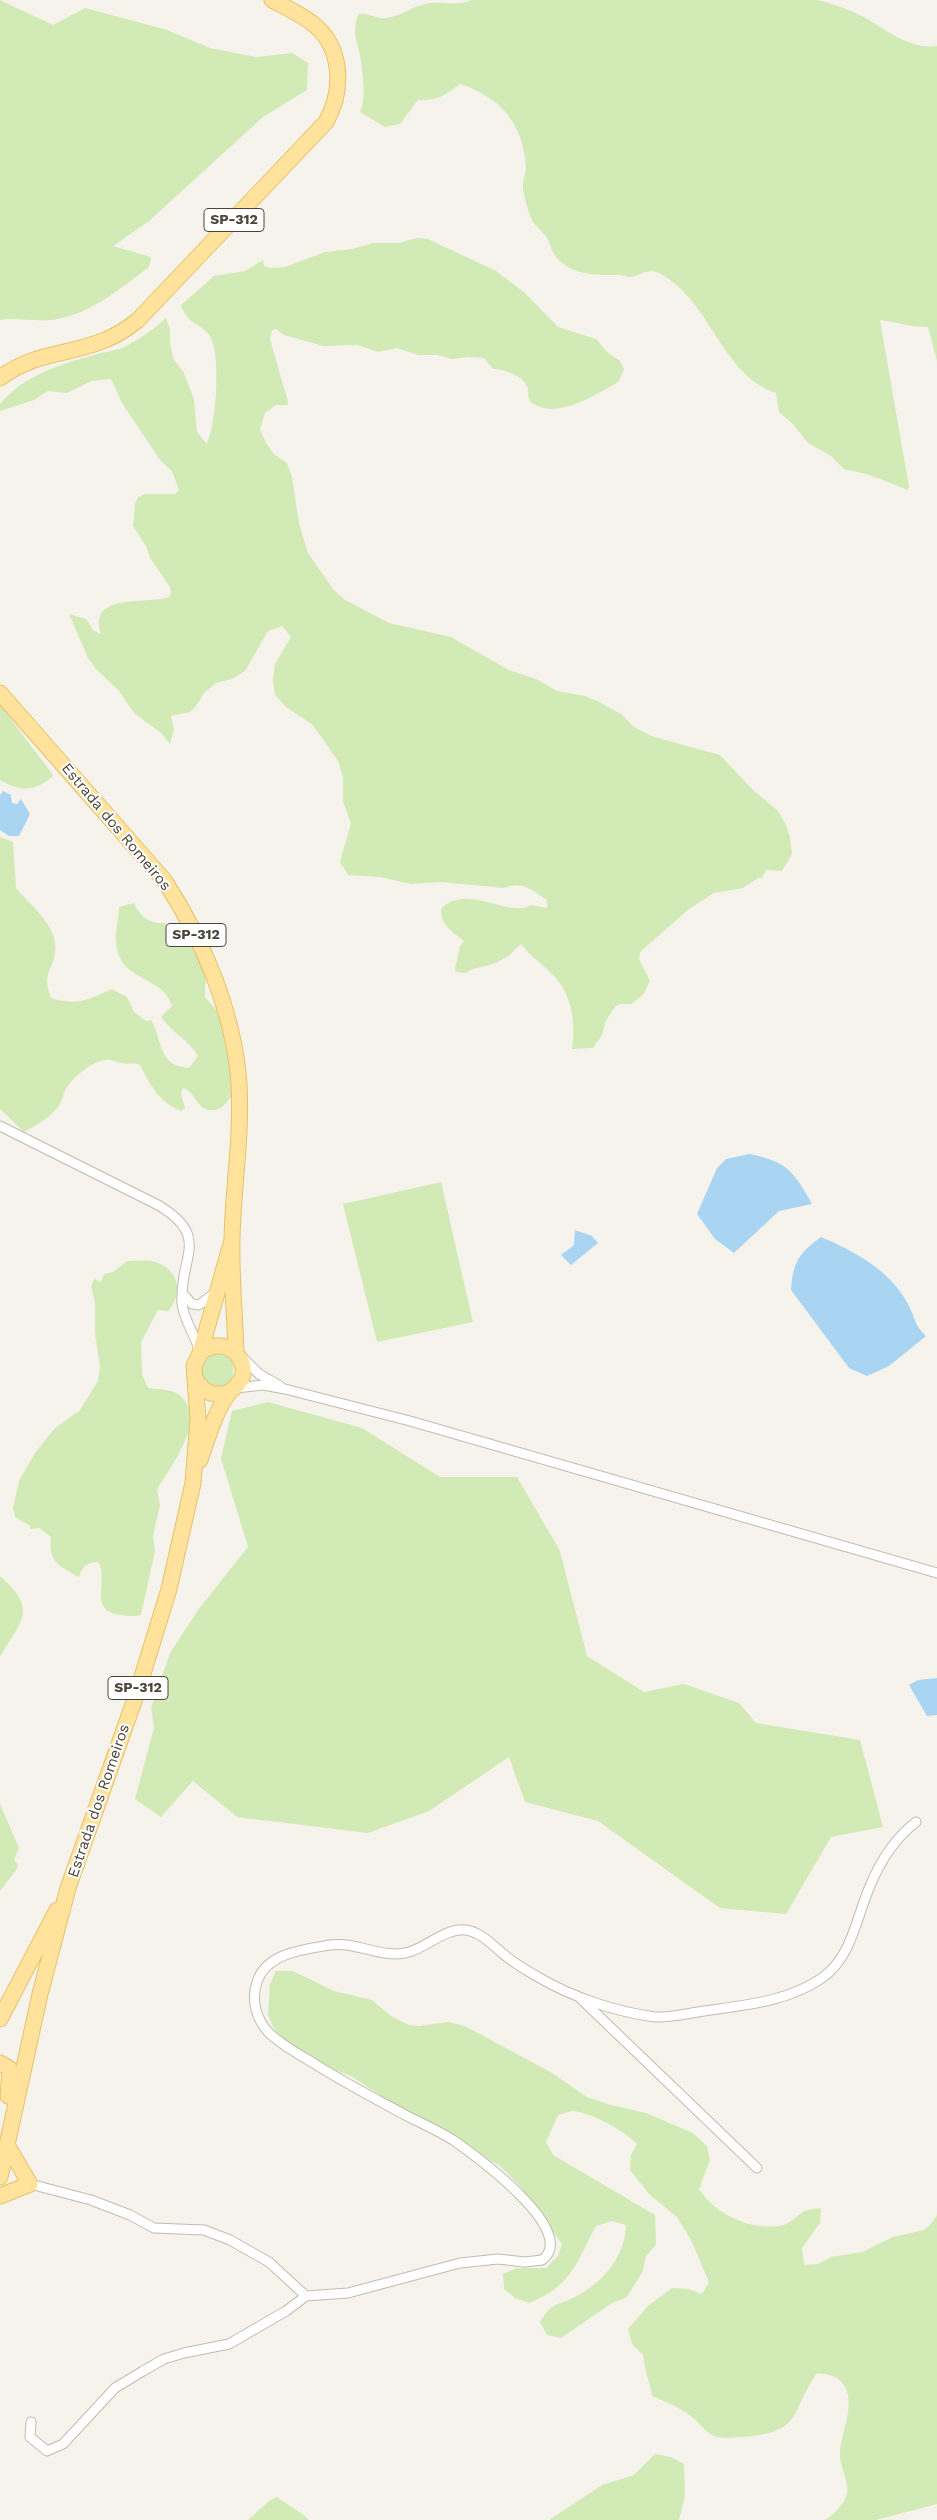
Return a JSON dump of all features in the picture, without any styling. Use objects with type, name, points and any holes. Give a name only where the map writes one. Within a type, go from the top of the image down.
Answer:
[{"type":"main road","name":"SP-312","points":[[0,378],[18,365],[37,357],[104,341],[138,320],[326,122],[338,92],[339,76],[331,47],[313,23],[272,0]]},
{"type":"main road","name":"Estrada dos Romeiros","points":[[0,693],[164,880],[187,915],[207,959],[227,1021],[239,1083],[239,1118],[232,1240],[236,1353],[243,1366],[243,1374],[211,1431],[193,1483],[171,1580],[137,1693],[68,1888],[40,1994],[0,2177]]},
{"type":"main road","name":"Estrada dos Romeiros","points":[[193,1483],[198,1419],[194,1366],[200,1353],[232,1240]]},
{"type":"main road","points":[[200,1353],[218,1345],[231,1349],[236,1353]]},
{"type":"main road","points":[[196,1380],[206,1392],[222,1395],[233,1390]]},
{"type":"main road","name":"Estrada dos Romeiros","points":[[0,2019],[68,1888]]},
{"type":"main road","points":[[0,2064],[9,2068],[10,2071],[11,2085],[7,2102],[13,2118]]},
{"type":"main road","points":[[0,2196],[30,2184],[7,2145]]},
{"type":"street","points":[[0,1126],[158,1205],[180,1220],[189,1236],[190,1247],[182,1292],[183,1311],[196,1338],[200,1353]]},
{"type":"street","points":[[182,1292],[185,1298],[196,1305],[203,1304],[216,1292]]},
{"type":"street","points":[[236,1353],[259,1374],[285,1389]]},
{"type":"street","points":[[233,1390],[263,1385],[410,1421],[937,1573]]},
{"type":"street","points":[[31,2422],[30,2436],[47,2451],[63,2444],[115,2388],[136,2375],[164,2359],[229,2344],[286,2311],[306,2296],[348,2293],[460,2263],[498,2259],[535,2262],[547,2257],[550,2240],[544,2225],[522,2196],[454,2140],[341,2081],[290,2049],[270,2033],[260,2020],[255,2007],[254,1990],[259,1975],[268,1964],[286,1955],[309,1948],[341,1943],[396,1954],[410,1952],[446,1934],[463,1929],[476,1933],[510,1960],[541,1979],[578,1996],[629,2012],[660,2017],[788,1996],[821,1979],[838,1965],[845,1953],[869,1887],[883,1861],[902,1833],[916,1822]]},
{"type":"street","points":[[578,1996],[757,2168]]},
{"type":"street","points":[[30,2184],[91,2200],[130,2215],[154,2228],[204,2230],[230,2240],[269,2262],[306,2296]]},
{"type":"green space","points":[[0,0],[53,25],[85,8],[167,30],[210,48],[256,57],[292,53],[308,63],[307,90],[263,117],[149,221],[113,246],[151,257],[149,267],[95,305],[71,316],[58,319],[0,320]]},
{"type":"green space","points":[[471,0],[818,0],[857,13],[907,42],[917,45],[937,46],[937,361],[928,327],[880,320],[909,487],[907,490],[867,474],[845,470],[831,456],[808,443],[793,424],[779,412],[776,393],[757,383],[741,370],[691,300],[677,285],[659,273],[651,271],[630,277],[591,274],[576,271],[562,263],[554,255],[546,236],[533,222],[528,210],[523,189],[526,167],[520,137],[507,114],[487,96],[460,84],[441,96],[418,100],[400,124],[385,127],[360,112],[363,100],[363,80],[355,32],[356,20],[359,14],[385,18],[396,16],[425,4],[460,3]]},
{"type":"green space","points":[[417,238],[428,239],[496,271],[525,293],[558,327],[596,339],[607,352],[620,361],[624,369],[619,381],[585,400],[563,408],[542,408],[530,401],[528,389],[523,380],[503,370],[493,369],[484,358],[467,357],[452,359],[437,355],[418,355],[397,348],[378,352],[358,345],[323,346],[284,335],[276,329],[272,330],[270,339],[288,405],[276,405],[265,413],[260,429],[266,443],[274,454],[287,463],[292,477],[299,523],[308,553],[333,589],[345,600],[389,623],[451,637],[509,670],[536,679],[557,691],[585,696],[599,702],[621,714],[634,727],[651,736],[720,755],[753,790],[777,810],[785,823],[790,837],[792,854],[782,871],[766,870],[762,878],[758,878],[743,888],[714,893],[689,909],[640,952],[639,959],[650,981],[643,995],[631,1004],[616,1006],[606,1020],[602,1035],[593,1048],[572,1049],[573,1019],[564,990],[552,974],[521,944],[508,956],[497,962],[472,969],[466,973],[456,972],[455,969],[460,946],[464,941],[445,924],[441,915],[441,909],[451,902],[463,899],[511,908],[522,908],[531,905],[547,908],[547,900],[526,887],[516,885],[504,888],[441,882],[411,884],[380,877],[348,875],[340,862],[351,823],[343,802],[343,777],[338,761],[313,725],[286,707],[275,695],[273,680],[275,664],[291,637],[282,626],[268,631],[245,671],[232,679],[216,683],[204,693],[190,712],[171,716],[174,729],[170,744],[161,733],[134,713],[119,691],[96,669],[88,658],[69,614],[86,619],[94,631],[101,634],[99,621],[103,612],[111,606],[169,597],[171,593],[170,587],[150,558],[146,546],[133,526],[135,504],[138,497],[145,494],[175,494],[179,490],[172,471],[160,460],[122,403],[111,379],[92,381],[67,393],[48,391],[34,400],[0,411],[0,404],[31,378],[55,367],[124,347],[146,334],[166,318],[170,329],[170,344],[174,360],[183,371],[194,399],[197,432],[207,444],[215,406],[216,372],[213,344],[209,335],[190,320],[181,305],[214,276],[245,271],[263,260],[264,266],[271,268],[285,267],[325,252],[352,249],[373,243],[399,243]]},
{"type":"green space","points":[[0,705],[53,776],[40,785],[28,789],[15,787],[0,780]]},
{"type":"green space","points":[[0,837],[13,842],[16,888],[43,917],[53,934],[55,953],[47,979],[51,998],[76,1002],[112,989],[127,997],[134,1012],[146,1021],[151,1020],[166,1058],[179,1066],[189,1068],[198,1056],[190,1045],[170,1028],[161,1017],[172,1006],[168,997],[157,986],[127,968],[118,953],[116,942],[119,907],[134,903],[138,911],[148,920],[166,924],[181,923],[189,940],[203,957],[206,968],[205,997],[224,1019],[239,1044],[243,1058],[244,1071],[240,1084],[222,1107],[216,1110],[205,1109],[190,1092],[183,1088],[181,1094],[185,1108],[181,1111],[161,1098],[140,1065],[105,1060],[93,1064],[81,1072],[66,1088],[55,1111],[24,1132],[0,1109]]},
{"type":"green space","points":[[441,1182],[473,1322],[377,1342],[343,1204]]},
{"type":"green space","points":[[127,1261],[160,1263],[172,1273],[176,1280],[176,1295],[173,1303],[168,1311],[158,1310],[141,1342],[142,1374],[148,1388],[167,1390],[178,1394],[187,1404],[190,1416],[185,1442],[157,1490],[160,1505],[153,1536],[155,1551],[141,1615],[133,1616],[111,1613],[105,1608],[101,1594],[101,1569],[98,1562],[86,1566],[79,1577],[66,1570],[53,1558],[51,1537],[39,1528],[31,1529],[30,1526],[15,1517],[13,1508],[19,1481],[35,1453],[54,1429],[80,1410],[98,1381],[100,1367],[95,1333],[95,1303],[91,1287],[94,1279],[101,1282],[104,1274],[113,1272]]},
{"type":"green space","points":[[208,1351],[230,1355],[233,1363],[230,1384],[213,1392],[203,1377],[201,1368]]},
{"type":"green space","points":[[268,1402],[362,1428],[440,1477],[517,1477],[560,1551],[587,1656],[644,1692],[684,1684],[739,1703],[756,1723],[860,1740],[883,1827],[831,1837],[786,1914],[720,1908],[598,1821],[525,1802],[509,1757],[429,1811],[368,1833],[237,1817],[193,1781],[161,1817],[135,1799],[154,1728],[151,1708],[170,1653],[198,1610],[248,1547],[221,1458],[232,1411]]},
{"type":"green space","points":[[0,1576],[12,1588],[23,1607],[20,1624],[0,1657]]},
{"type":"green space","points":[[0,1804],[19,1848],[14,1860],[18,1865],[17,1869],[0,1891]]},
{"type":"green space","points":[[276,1971],[293,1971],[334,1991],[372,2000],[391,2016],[409,2025],[419,2026],[448,2022],[465,2026],[552,2073],[587,2097],[607,2104],[646,2113],[693,2133],[707,2146],[710,2160],[699,2189],[723,2213],[745,2223],[768,2227],[783,2225],[805,2211],[821,2208],[820,2223],[802,2248],[804,2265],[818,2264],[831,2257],[862,2252],[893,2237],[924,2230],[937,2215],[937,2504],[876,2520],[825,2520],[841,2505],[846,2498],[848,2490],[840,2453],[849,2401],[842,2382],[832,2376],[817,2373],[797,2410],[786,2425],[776,2431],[743,2437],[715,2437],[683,2411],[652,2396],[643,2355],[632,2344],[628,2329],[648,2306],[672,2288],[688,2289],[702,2294],[709,2282],[691,2240],[677,2217],[650,2195],[630,2170],[631,2155],[637,2144],[608,2123],[590,2115],[574,2111],[558,2115],[546,2142],[553,2155],[655,2215],[656,2245],[646,2256],[643,2271],[627,2297],[612,2303],[561,2338],[547,2335],[540,2322],[548,2310],[587,2290],[604,2275],[622,2247],[626,2225],[612,2221],[596,2226],[571,2272],[555,2289],[529,2303],[515,2298],[504,2289],[503,2274],[517,2268],[546,2268],[558,2256],[562,2244],[520,2186],[500,2166],[395,2105],[351,2076],[320,2065],[284,2041],[274,2029],[268,2015],[270,1984]]},
{"type":"green space","points":[[655,2454],[671,2457],[684,2464],[685,2496],[679,2520],[549,2520],[602,2485],[634,2475]]},
{"type":"green space","points":[[277,2497],[309,2520],[248,2520],[269,2501]]},
{"type":"water","points":[[3,791],[11,795],[12,803],[17,804],[21,799],[30,814],[19,836],[9,836],[0,830],[0,795]]},
{"type":"water","points":[[749,1154],[772,1160],[788,1169],[800,1183],[812,1204],[779,1211],[734,1253],[715,1239],[697,1214],[717,1168],[726,1159]]},
{"type":"water","points":[[575,1230],[592,1236],[598,1243],[571,1265],[561,1255],[574,1245]]},
{"type":"water","points":[[821,1237],[858,1255],[891,1281],[908,1304],[917,1324],[926,1336],[889,1366],[867,1376],[849,1368],[791,1290],[793,1272],[802,1253]]},
{"type":"water","points":[[937,1678],[937,1715],[927,1716],[909,1685],[918,1680]]}]
